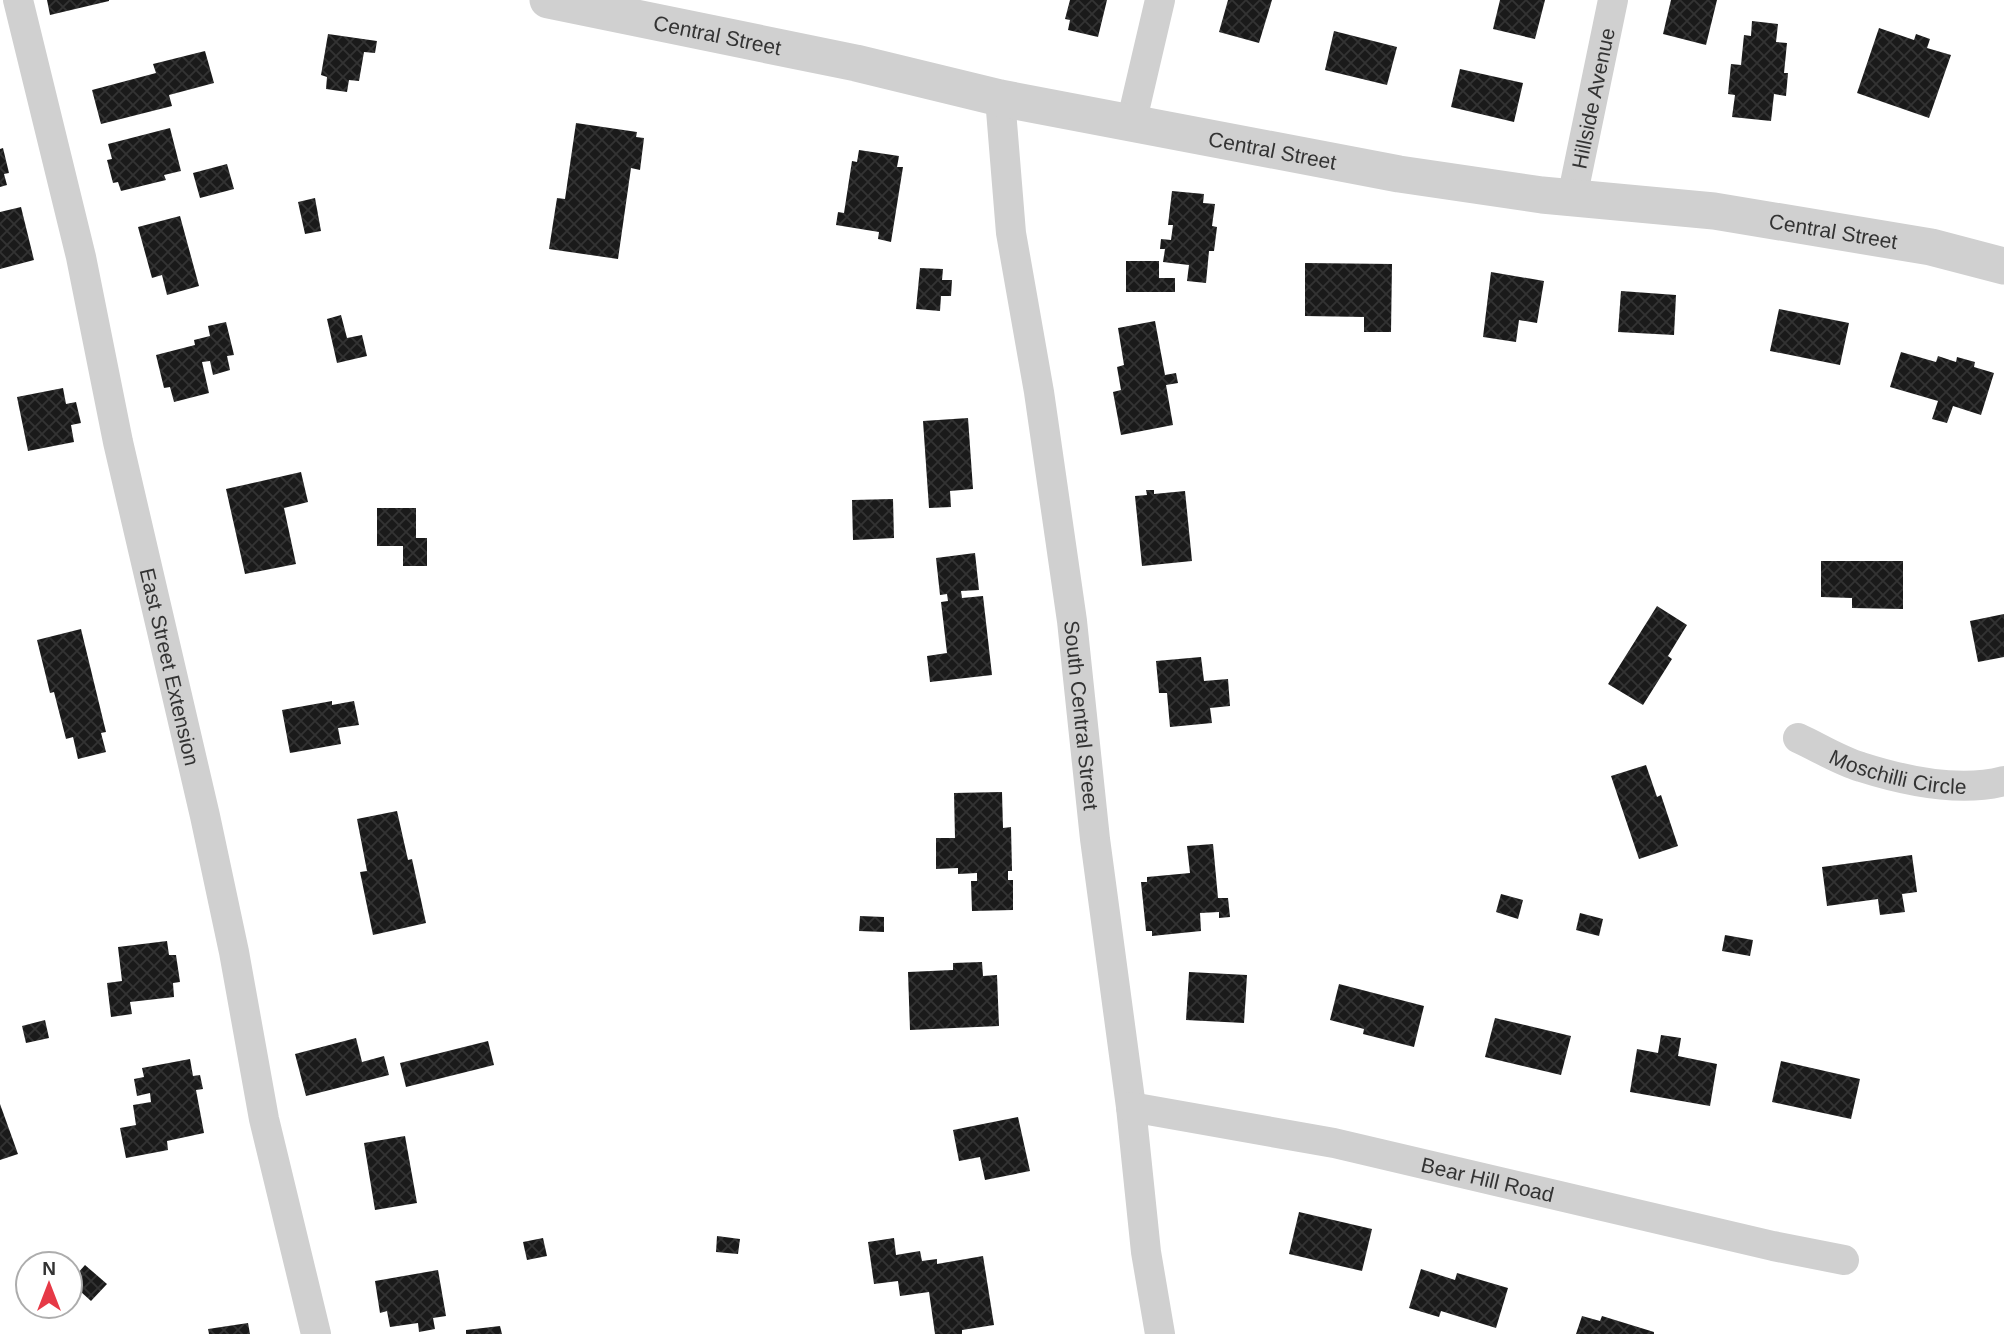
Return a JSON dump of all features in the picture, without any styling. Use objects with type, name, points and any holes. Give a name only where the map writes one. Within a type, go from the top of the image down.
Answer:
[{"type":"street","name":"East Street Extension","points":[[18,0],[81,257],[118,442],[223,897],[264,1119],[316,1334]]},
{"type":"street","name":"Central Street","points":[[548,0],[856,63],[1000,98],[1399,174],[1572,198],[1714,211],[1931,247],[2004,266]]},
{"type":"street","points":[[1131,124],[1160,0]]},
{"type":"street","name":"Hillside Avenue","points":[[1572,198],[1613,0]]},
{"type":"street","name":"South Central Street","points":[[1000,98],[1011,233],[1039,392],[1072,621],[1095,839],[1131,1107],[1146,1252],[1160,1334]]},
{"type":"street","name":"Moschilli Circle","points":[[1798,738],[1860,767],[1927,783],[1983,786],[2004,780]]},
{"type":"street","name":"Bear Hill Road","points":[[1131,1107],[1334,1143],[1773,1246],[1844,1260]]},
{"type":"building","points":[[47,0],[109,0],[109,1],[50,15]]},
{"type":"building","points":[[1070,0],[1107,0],[1098,37],[1068,30],[1070,20],[1065,19]]},
{"type":"building","points":[[1228,0],[1272,0],[1259,43],[1219,32]]},
{"type":"building","points":[[1500,0],[1545,0],[1535,39],[1493,29]]},
{"type":"building","points":[[1671,0],[1717,0],[1706,45],[1663,34]]},
{"type":"building","points":[[1752,21],[1778,24],[1776,42],[1787,43],[1784,73],[1788,73],[1786,96],[1774,94],[1771,121],[1732,117],[1735,95],[1728,94],[1731,64],[1741,65],[1744,35],[1751,36]]},
{"type":"building","points":[[1879,28],[1914,40],[1916,34],[1930,39],[1927,48],[1951,55],[1929,118],[1857,93]]},
{"type":"building","points":[[1334,31],[1397,47],[1387,85],[1325,70]]},
{"type":"building","points":[[328,34],[377,41],[375,53],[364,52],[359,81],[349,80],[347,92],[326,89],[327,77],[321,75]]},
{"type":"building","points":[[205,51],[214,83],[169,95],[172,106],[101,124],[92,90],[156,73],[153,64]]},
{"type":"building","points":[[1460,69],[1523,83],[1514,122],[1451,107]]},
{"type":"building","points":[[576,123],[637,132],[636,137],[644,138],[640,170],[631,168],[618,259],[549,249],[557,198],[565,199]]},
{"type":"building","points":[[170,128],[181,171],[164,175],[166,180],[121,191],[118,182],[113,183],[107,160],[112,159],[108,144]]},
{"type":"building","points":[[3,148],[9,173],[4,174],[7,185],[0,187],[0,149]]},
{"type":"building","points":[[859,150],[899,156],[897,167],[903,167],[891,242],[878,239],[879,232],[836,225],[838,212],[844,213],[852,161],[857,162]]},
{"type":"building","points":[[227,164],[234,189],[200,198],[193,173]]},
{"type":"building","points":[[1172,191],[1204,194],[1203,203],[1215,204],[1212,226],[1217,227],[1214,251],[1209,251],[1206,283],[1187,281],[1189,265],[1163,262],[1165,249],[1160,249],[1161,239],[1171,240],[1173,225],[1168,225]]},
{"type":"building","points":[[315,198],[321,231],[305,234],[298,202]]},
{"type":"building","points":[[21,207],[34,260],[0,269],[0,212]]},
{"type":"building","points":[[180,216],[199,286],[167,295],[162,275],[152,278],[138,227]]},
{"type":"building","points":[[1126,261],[1159,261],[1159,278],[1175,278],[1175,292],[1126,292]]},
{"type":"building","points":[[1305,263],[1392,264],[1391,332],[1364,332],[1364,317],[1305,316]]},
{"type":"building","points":[[920,268],[943,269],[942,280],[952,280],[951,296],[941,296],[940,311],[916,309]]},
{"type":"building","points":[[1491,272],[1544,281],[1537,323],[1519,320],[1516,342],[1483,337]]},
{"type":"building","points":[[1621,291],[1676,295],[1674,335],[1618,332]]},
{"type":"building","points":[[1779,309],[1849,323],[1840,365],[1770,351]]},
{"type":"building","points":[[341,315],[347,338],[362,335],[367,356],[337,363],[327,319]]},
{"type":"building","points":[[1155,321],[1165,375],[1176,373],[1178,383],[1166,385],[1173,425],[1121,435],[1113,392],[1121,390],[1117,367],[1124,365],[1118,328]]},
{"type":"building","points":[[226,322],[234,355],[227,356],[230,370],[213,375],[210,361],[202,362],[209,393],[174,402],[170,387],[164,388],[156,355],[195,345],[194,340],[210,336],[208,326]]},
{"type":"building","points":[[1901,352],[1936,362],[1938,356],[1956,362],[1957,357],[1975,362],[1974,367],[1994,373],[1981,415],[1953,406],[1947,423],[1932,419],[1938,401],[1890,387]]},
{"type":"building","points":[[63,388],[66,404],[76,402],[81,423],[71,425],[74,442],[28,451],[17,397]]},
{"type":"building","points":[[968,418],[973,489],[950,491],[951,507],[929,508],[923,421]]},
{"type":"building","points":[[301,472],[308,502],[284,508],[296,564],[245,574],[226,489]]},
{"type":"building","points":[[1146,490],[1154,490],[1154,494],[1185,491],[1192,561],[1142,566],[1135,496],[1147,495]]},
{"type":"building","points":[[893,499],[894,538],[853,540],[852,500]]},
{"type":"building","points":[[377,508],[416,508],[416,538],[427,538],[427,566],[403,566],[403,546],[377,546]]},
{"type":"building","points":[[975,553],[979,590],[961,591],[962,598],[983,596],[992,675],[930,682],[927,656],[947,653],[941,602],[948,601],[947,594],[940,595],[936,558]]},
{"type":"building","points":[[1821,561],[1903,561],[1903,609],[1852,608],[1852,598],[1821,597]]},
{"type":"building","points":[[1657,606],[1687,625],[1668,656],[1672,659],[1643,705],[1608,684]]},
{"type":"building","points":[[2004,614],[2004,657],[1978,662],[1970,621]]},
{"type":"building","points":[[81,629],[106,732],[101,733],[106,752],[78,759],[73,737],[66,739],[54,692],[50,693],[37,640]]},
{"type":"building","points":[[1201,657],[1204,681],[1228,679],[1230,706],[1210,708],[1212,723],[1170,727],[1167,693],[1159,693],[1156,661]]},
{"type":"building","points":[[332,701],[332,705],[354,701],[359,725],[338,728],[341,744],[290,753],[282,710]]},
{"type":"building","points":[[1646,765],[1657,797],[1661,795],[1678,846],[1639,859],[1611,776]]},
{"type":"building","points":[[1002,792],[1003,828],[1011,827],[1012,871],[1008,871],[1008,880],[1013,880],[1013,910],[972,911],[971,881],[977,881],[977,873],[958,874],[958,868],[936,869],[936,838],[955,838],[954,793]]},
{"type":"building","points":[[397,811],[408,860],[412,859],[426,923],[373,935],[360,872],[367,871],[357,819]]},
{"type":"building","points":[[1213,844],[1218,898],[1228,898],[1230,917],[1219,918],[1219,912],[1200,913],[1201,931],[1152,936],[1152,931],[1146,931],[1141,882],[1147,882],[1147,877],[1190,873],[1187,846]]},
{"type":"building","points":[[1912,855],[1917,892],[1902,894],[1905,912],[1880,915],[1878,899],[1827,906],[1822,867]]},
{"type":"building","points":[[1501,894],[1523,900],[1518,919],[1496,912]]},
{"type":"building","points":[[1580,913],[1603,919],[1599,936],[1576,930]]},
{"type":"building","points":[[860,916],[884,917],[884,932],[859,931]]},
{"type":"building","points":[[1725,935],[1753,940],[1750,956],[1722,951]]},
{"type":"building","points":[[167,941],[169,955],[176,955],[180,982],[173,983],[174,997],[130,1002],[132,1014],[111,1017],[107,983],[122,981],[118,947]]},
{"type":"building","points":[[982,962],[983,976],[997,975],[999,1026],[910,1030],[908,972],[953,970],[953,963]]},
{"type":"building","points":[[1189,972],[1247,975],[1244,1023],[1186,1020]]},
{"type":"building","points":[[1339,984],[1424,1006],[1414,1047],[1363,1034],[1364,1029],[1330,1020]]},
{"type":"building","points":[[1495,1018],[1571,1036],[1561,1075],[1485,1057]]},
{"type":"building","points":[[45,1020],[49,1038],[26,1043],[22,1026]]},
{"type":"building","points":[[1661,1035],[1681,1038],[1678,1056],[1717,1064],[1710,1106],[1630,1092],[1637,1049],[1658,1053]]},
{"type":"building","points":[[356,1038],[362,1062],[384,1056],[389,1075],[306,1096],[295,1054]]},
{"type":"building","points":[[488,1041],[494,1065],[406,1087],[400,1063]]},
{"type":"building","points":[[190,1059],[193,1076],[200,1075],[203,1089],[196,1090],[204,1133],[167,1141],[168,1150],[126,1158],[120,1128],[136,1125],[133,1105],[151,1102],[150,1093],[137,1096],[134,1079],[144,1077],[142,1068]]},
{"type":"building","points":[[1781,1061],[1860,1079],[1851,1119],[1772,1102]]},
{"type":"building","points":[[0,1104],[18,1154],[0,1160]]},
{"type":"building","points":[[1018,1117],[1030,1171],[985,1180],[980,1157],[959,1161],[953,1130]]},
{"type":"building","points":[[405,1136],[417,1203],[375,1210],[364,1143]]},
{"type":"building","points":[[1299,1212],[1372,1229],[1362,1271],[1289,1254]]},
{"type":"building","points":[[717,1236],[740,1239],[738,1254],[716,1252]]},
{"type":"building","points":[[543,1238],[547,1256],[527,1260],[523,1242]]},
{"type":"building","points":[[894,1238],[896,1255],[920,1251],[922,1261],[937,1259],[937,1264],[983,1256],[994,1325],[962,1330],[962,1334],[935,1334],[929,1292],[900,1296],[898,1281],[874,1284],[868,1242]]},
{"type":"building","points":[[84,1266],[107,1284],[91,1301],[84,1295]]},
{"type":"building","points":[[1421,1269],[1455,1280],[1457,1273],[1508,1288],[1496,1328],[1441,1311],[1439,1317],[1409,1308]]},
{"type":"building","points":[[438,1270],[446,1316],[433,1318],[435,1329],[419,1332],[418,1323],[390,1327],[387,1311],[380,1313],[375,1281]]},
{"type":"building","points":[[1582,1316],[1600,1321],[1602,1316],[1654,1334],[1576,1334]]},
{"type":"building","points":[[248,1323],[250,1334],[209,1334],[208,1329]]},
{"type":"building","points":[[500,1326],[502,1334],[466,1334],[466,1330]]}]
